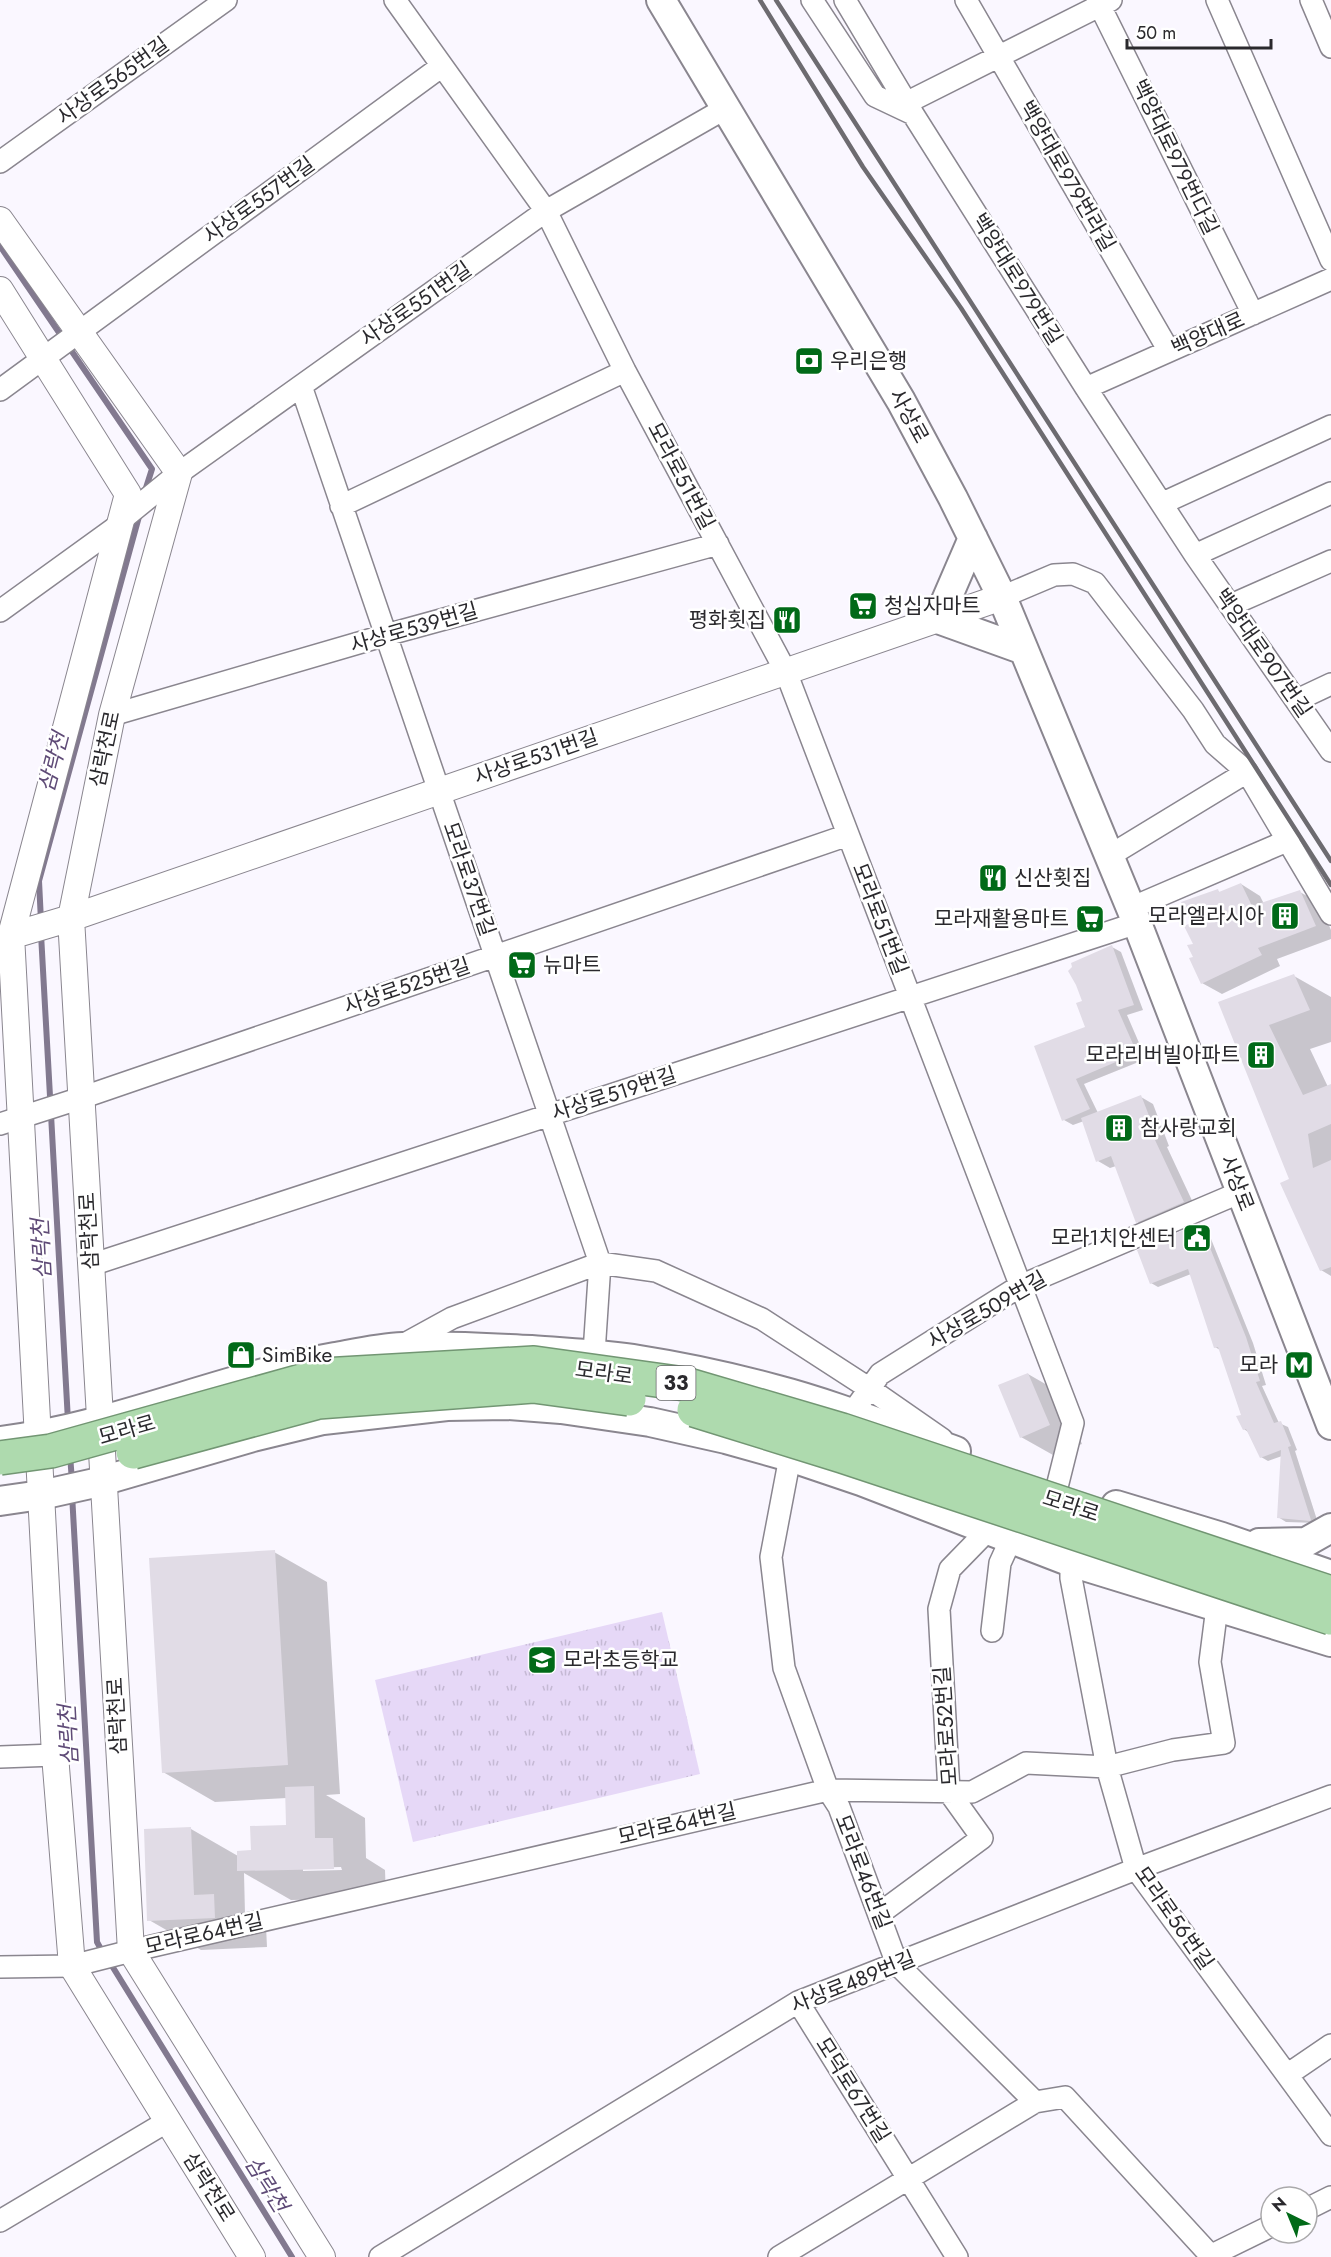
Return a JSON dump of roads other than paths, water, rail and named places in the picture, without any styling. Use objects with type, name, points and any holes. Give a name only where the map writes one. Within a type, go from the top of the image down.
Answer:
[{"type":"highway","name":"모라로","points":[[0,1458],[51,1451],[323,1375],[534,1363],[696,1387],[842,1430],[1331,1593]]},
{"type":"highway","name":"모라로","points":[[0,1480],[55,1473],[318,1402],[533,1386],[685,1407],[842,1456],[1331,1618]]},
{"type":"main road","name":"사상로","points":[[661,0],[901,401],[1002,597],[1134,915],[1331,1425]]},
{"type":"main road","points":[[973,538],[938,619],[1024,650]]},
{"type":"main road","name":"모라로","points":[[0,1441],[69,1428],[239,1379],[333,1357],[401,1347],[476,1347],[595,1354],[639,1360],[775,1389],[852,1413],[1057,1487],[1241,1544],[1331,1575]]},
{"type":"main road","name":"모라로","points":[[0,1501],[72,1488],[323,1420],[447,1406],[497,1405],[588,1413],[650,1422],[726,1439],[790,1457],[861,1481],[1071,1562],[1331,1642]]},
{"type":"main road","points":[[1241,1544],[1306,1542],[1331,1528]]},
{"type":"street","name":"사상로565번길","points":[[0,162],[226,0]]},
{"type":"street","name":"모라로51번길","points":[[395,0],[546,211],[625,371],[786,672],[1073,1423],[1057,1487]]},
{"type":"street","points":[[812,0],[875,96],[910,108],[999,56],[1103,2]]},
{"type":"street","name":"백양대로979번길","points":[[845,0],[1086,388],[1195,555]]},
{"type":"street","name":"백양대로979번라길","points":[[966,0],[1169,351]]},
{"type":"street","points":[[1216,0],[1331,260]]},
{"type":"street","points":[[1311,0],[1331,47]]},
{"type":"street","name":"백양대로979번다길","points":[[1103,2],[1253,314]]},
{"type":"street","name":"사상로557번길","points":[[0,390],[442,66]]},
{"type":"street","name":"사상로551번길","points":[[0,611],[119,523],[179,473],[546,211],[726,108]]},
{"type":"street","points":[[0,220],[179,473]]},
{"type":"street","name":"백양대로","points":[[1086,388],[1331,279]]},
{"type":"street","name":"삼락천로","points":[[0,290],[49,353],[128,494],[10,933],[20,1117],[69,1428],[72,1488],[125,1952],[322,2257]]},
{"type":"street","points":[[342,506],[625,371]]},
{"type":"street","name":"모라로37번길","points":[[301,386],[600,1263],[595,1354],[588,1413]]},
{"type":"street","points":[[1163,503],[1331,426]]},
{"type":"street","name":"삼락천로","points":[[179,473],[111,715],[62,920],[75,1100],[91,1265],[69,1428],[72,1488],[55,1755],[83,1963],[168,2121],[252,2257]]},
{"type":"street","points":[[1195,555],[1331,493]]},
{"type":"street","name":"사상로539번길","points":[[111,715],[386,635],[718,544]]},
{"type":"street","name":"백양대로907번길","points":[[1195,555],[1331,751]]},
{"type":"street","points":[[1231,605],[1331,561]]},
{"type":"street","points":[[1002,597],[1054,575],[1074,574],[1095,583],[1193,710],[1215,744],[1247,772],[1331,914]]},
{"type":"street","name":"사상로531번길","points":[[10,933],[62,920],[1002,597]]},
{"type":"street","points":[[1297,700],[1331,684]]},
{"type":"street","points":[[1109,856],[1247,772]]},
{"type":"street","name":"사상로525번길","points":[[20,1117],[848,835]]},
{"type":"street","points":[[1134,915],[1289,840]]},
{"type":"street","name":"사상로519번길","points":[[91,1265],[910,997],[1134,915]]},
{"type":"street","name":"사상로509번길","points":[[852,1413],[880,1374],[1020,1286],[1240,1192]]},
{"type":"street","points":[[401,1347],[452,1318],[600,1263],[656,1271],[762,1319],[870,1389],[964,1454]]},
{"type":"street","name":"모라로46번길","points":[[790,1457],[771,1557],[784,1668],[828,1790],[839,1807],[897,1964],[1035,2102]]},
{"type":"street","points":[[992,1631],[1000,1563],[1000,1533]]},
{"type":"street","name":"모라로52번길","points":[[879,1914],[982,1838],[949,1792],[939,1609],[950,1569],[1000,1533]]},
{"type":"street","name":"모라로56번길","points":[[1071,1562],[1071,1578],[1107,1767],[1136,1869],[1331,2134]]},
{"type":"street","name":"모라로64번길","points":[[0,1967],[83,1963],[828,1790],[972,1792],[1026,1762],[1107,1767],[1173,1750],[1224,1743],[1210,1662],[1217,1607]]},
{"type":"street","points":[[0,1757],[55,1755]]},
{"type":"street","name":"사상로489번길","points":[[380,2257],[798,2002],[1136,1869],[1331,1796]]},
{"type":"street","name":"모덕로67번길","points":[[798,2002],[957,2257]]},
{"type":"street","points":[[1287,2075],[1331,2045]]},
{"type":"street","points":[[778,2257],[1035,2102],[1065,2097],[1210,2256],[1259,2232]]},
{"type":"street","points":[[0,2221],[168,2121]]},
{"type":"waterway","name":"삼락천","points":[[0,246],[152,469],[145,491]]},
{"type":"waterway","name":"삼락천","points":[[41,921],[39,881],[140,513]]},
{"type":"waterway","name":"삼락천","points":[[41,934],[68,1421]]},
{"type":"waterway","name":"삼락천","points":[[70,1455],[72,1481]]},
{"type":"waterway","name":"삼락천","points":[[72,1494],[97,1942],[103,1953]]},
{"type":"waterway","name":"삼락천","points":[[109,1961],[292,2257]]},
{"type":"railway","points":[[760,0],[863,167],[961,308],[1331,885]]},
{"type":"railway","points":[[776,0],[1331,861]]},
{"type":"place","name":"우리은행","points":[[809,361]]},
{"type":"place","name":"청십자마트","points":[[863,606]]},
{"type":"place","name":"평화횟집","points":[[787,620]]},
{"type":"place","name":"신산횟집","points":[[993,878]]},
{"type":"place","name":"모라엘라시아","points":[[1285,916]]},
{"type":"place","name":"모라재활용마트","points":[[1090,919]]},
{"type":"place","name":"뉴마트","points":[[522,965]]},
{"type":"place","name":"모라리버빌아파트","points":[[1261,1055]]},
{"type":"place","name":"참사랑교회","points":[[1119,1128]]},
{"type":"place","name":"모라1치안센터","points":[[1197,1238]]},
{"type":"place","name":"SimBike","points":[[241,1355]]},
{"type":"place","name":"모라","points":[[1299,1365]]},
{"type":"place","name":"모라초등학교","points":[[542,1660]]}]
